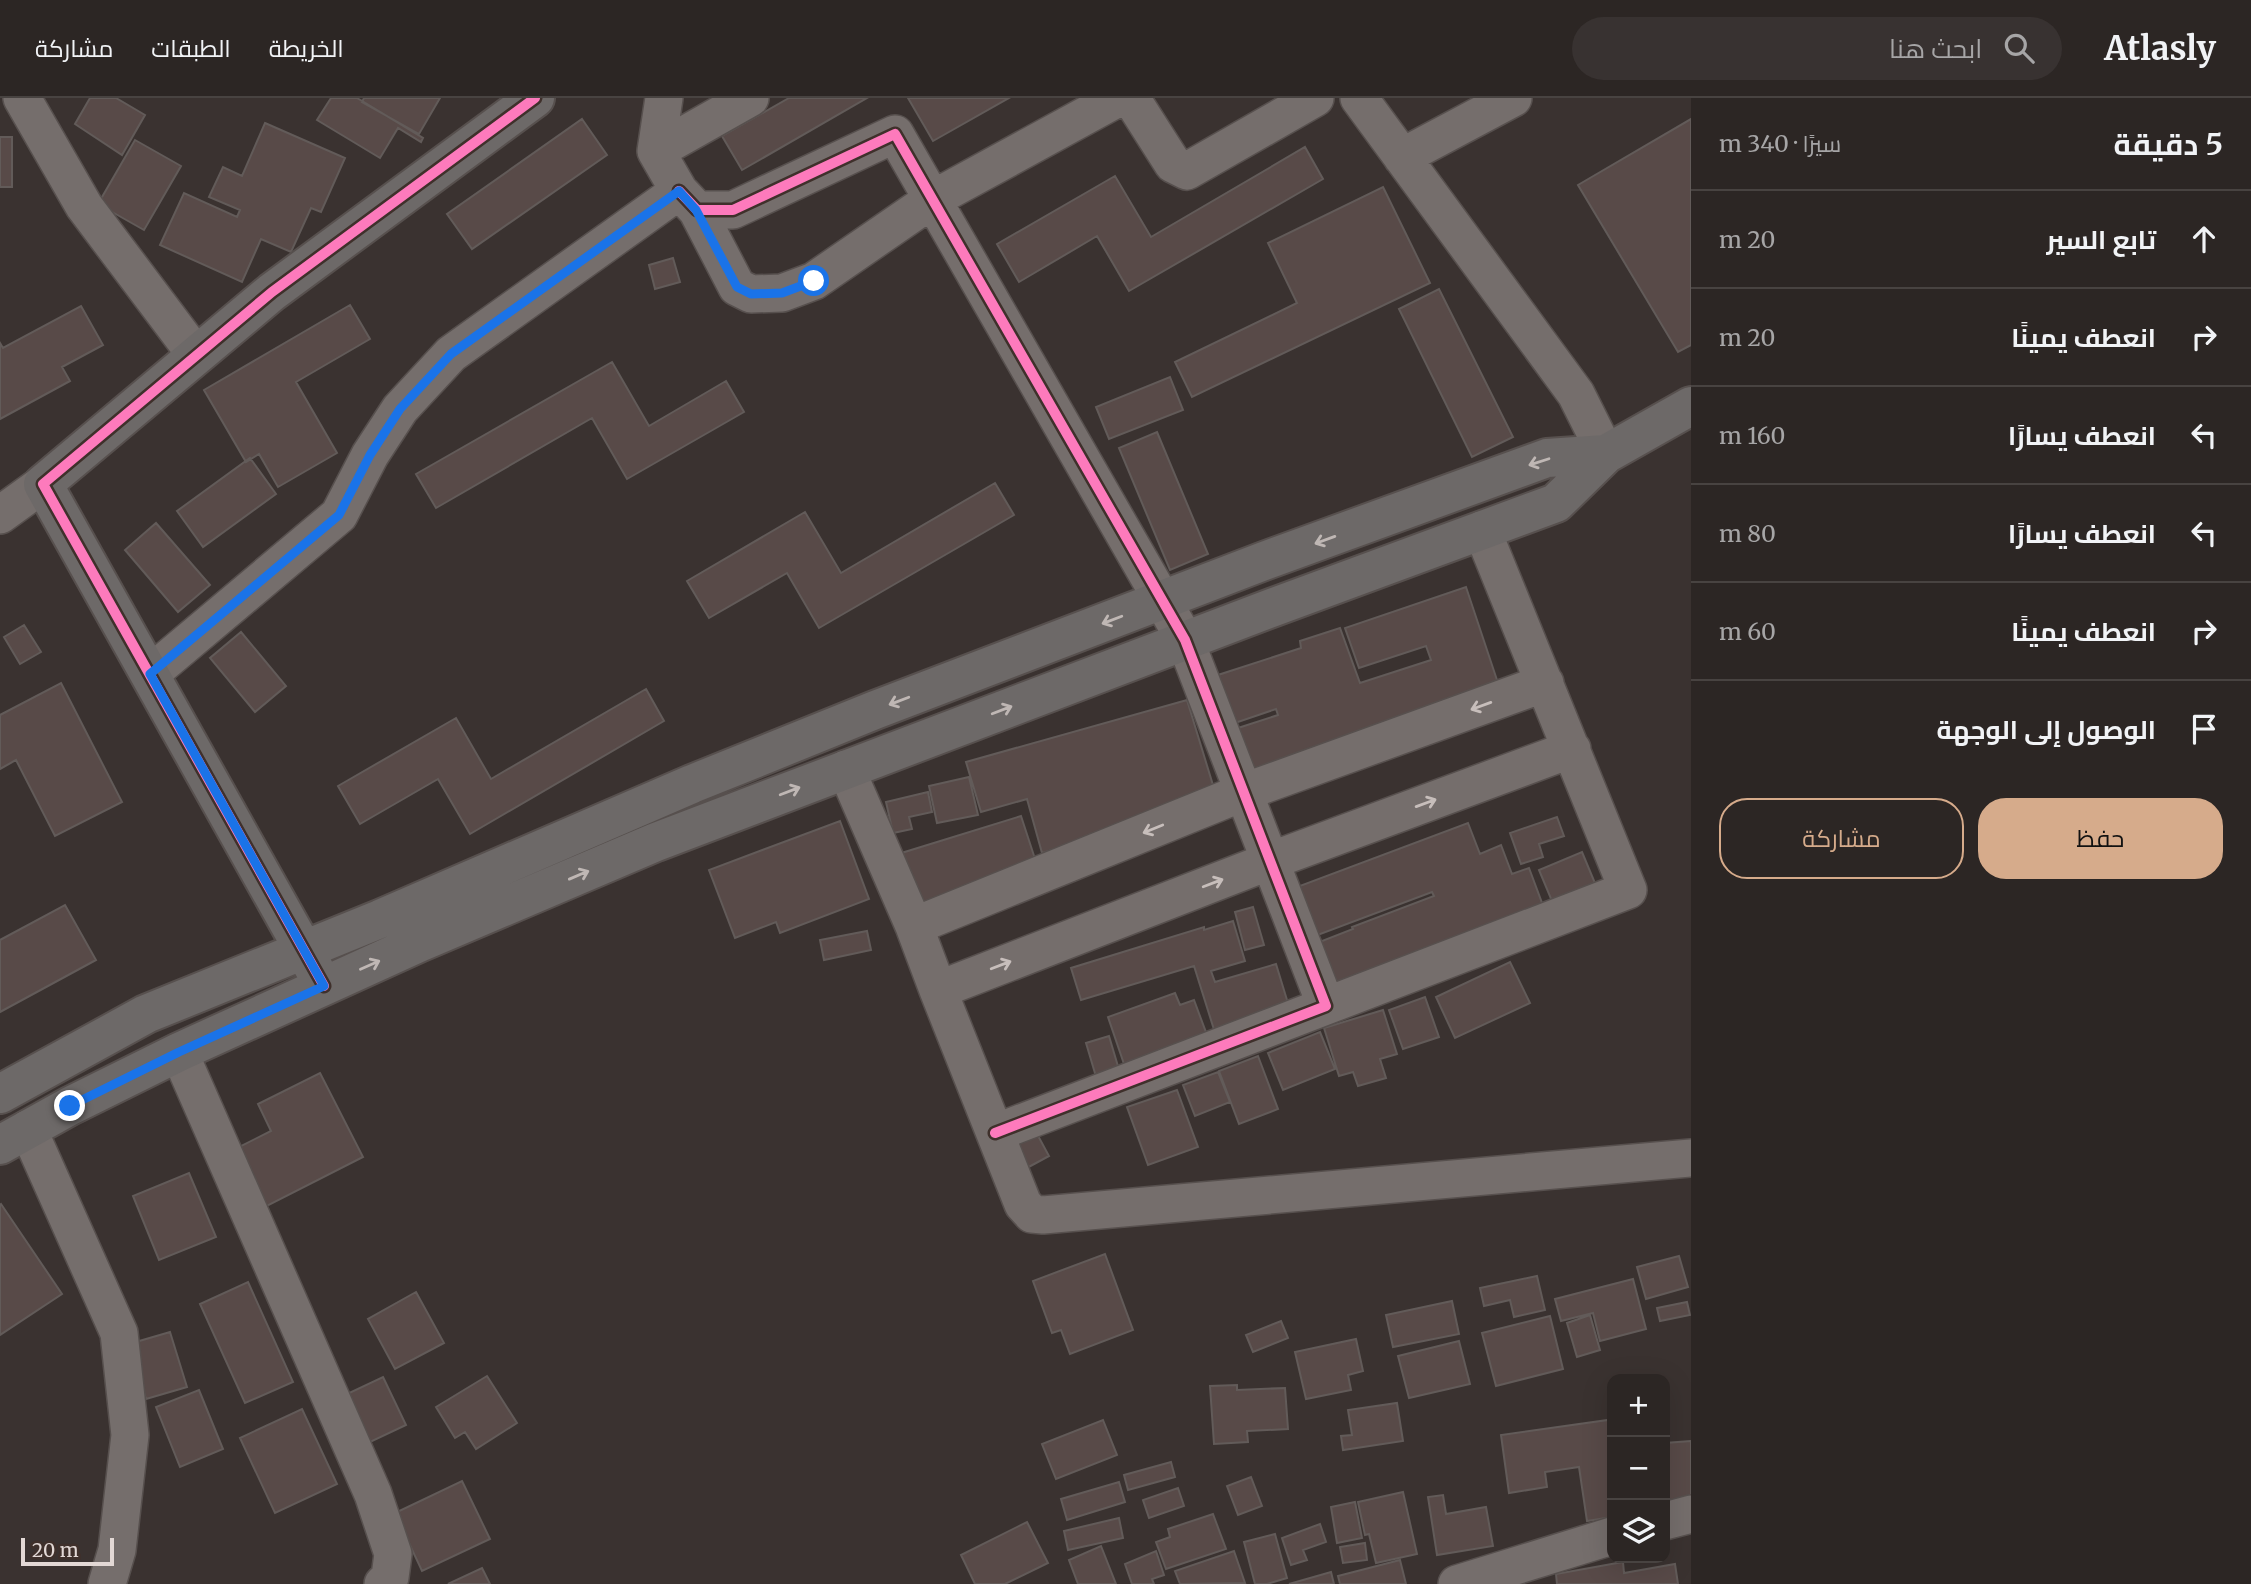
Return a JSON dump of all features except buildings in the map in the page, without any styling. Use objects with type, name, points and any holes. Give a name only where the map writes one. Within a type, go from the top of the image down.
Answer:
[{"type":"main road","points":[[324,986],[43,484],[272,292],[535,98]]},
{"type":"main road","points":[[14,1137],[179,1052],[656,842],[1185,640],[1556,503],[1606,454],[1691,405]]},
{"type":"main road","points":[[0,1094],[146,1014],[380,919],[666,795],[816,734],[1162,601],[1547,458],[1606,454]]},
{"type":"street","points":[[22,98],[83,206],[197,355]]},
{"type":"street","points":[[664,98],[656,151],[688,200],[737,287],[751,294],[782,293],[814,281],[933,200],[1118,98]]},
{"type":"street","points":[[656,151],[750,98]]},
{"type":"street","points":[[1131,98],[1172,164],[1187,172],[1315,98]]},
{"type":"street","points":[[1359,98],[1576,394],[1606,454]]},
{"type":"street","points":[[1402,157],[1513,98]]},
{"type":"street","points":[[150,674],[339,515],[370,455],[400,409],[451,354],[688,200],[733,210],[895,134],[1185,640],[1326,1006]]},
{"type":"street","points":[[1,511],[43,484]]},
{"type":"street","points":[[995,1133],[1628,890],[1482,530]]},
{"type":"street","points":[[915,926],[1244,792],[1545,683]]},
{"type":"street","points":[[938,990],[1270,861],[1572,749]]},
{"type":"street","points":[[846,769],[915,926],[1023,1204],[1032,1214],[1043,1216],[1691,1158]]},
{"type":"street","points":[[179,1052],[373,1494],[393,1555],[390,1577],[383,1584]]},
{"type":"street","points":[[14,1137],[119,1333],[130,1435],[117,1550],[107,1584]]},
{"type":"street","points":[[1670,1520],[1691,1514]]},
{"type":"street","points":[[1457,1584],[1607,1538]]},
{"type":"cycle path","points":[[324,986],[43,484],[272,292],[535,98]]},
{"type":"cycle path","points":[[679,191],[697,210],[733,210],[895,134],[1185,640],[1326,1006],[995,1133]]},
{"type":"route","points":[[70,1106],[179,1052],[324,986],[150,674],[339,515],[370,455],[400,409],[451,354],[679,191],[696,210],[737,287],[751,294],[782,293],[814,281]]}]
